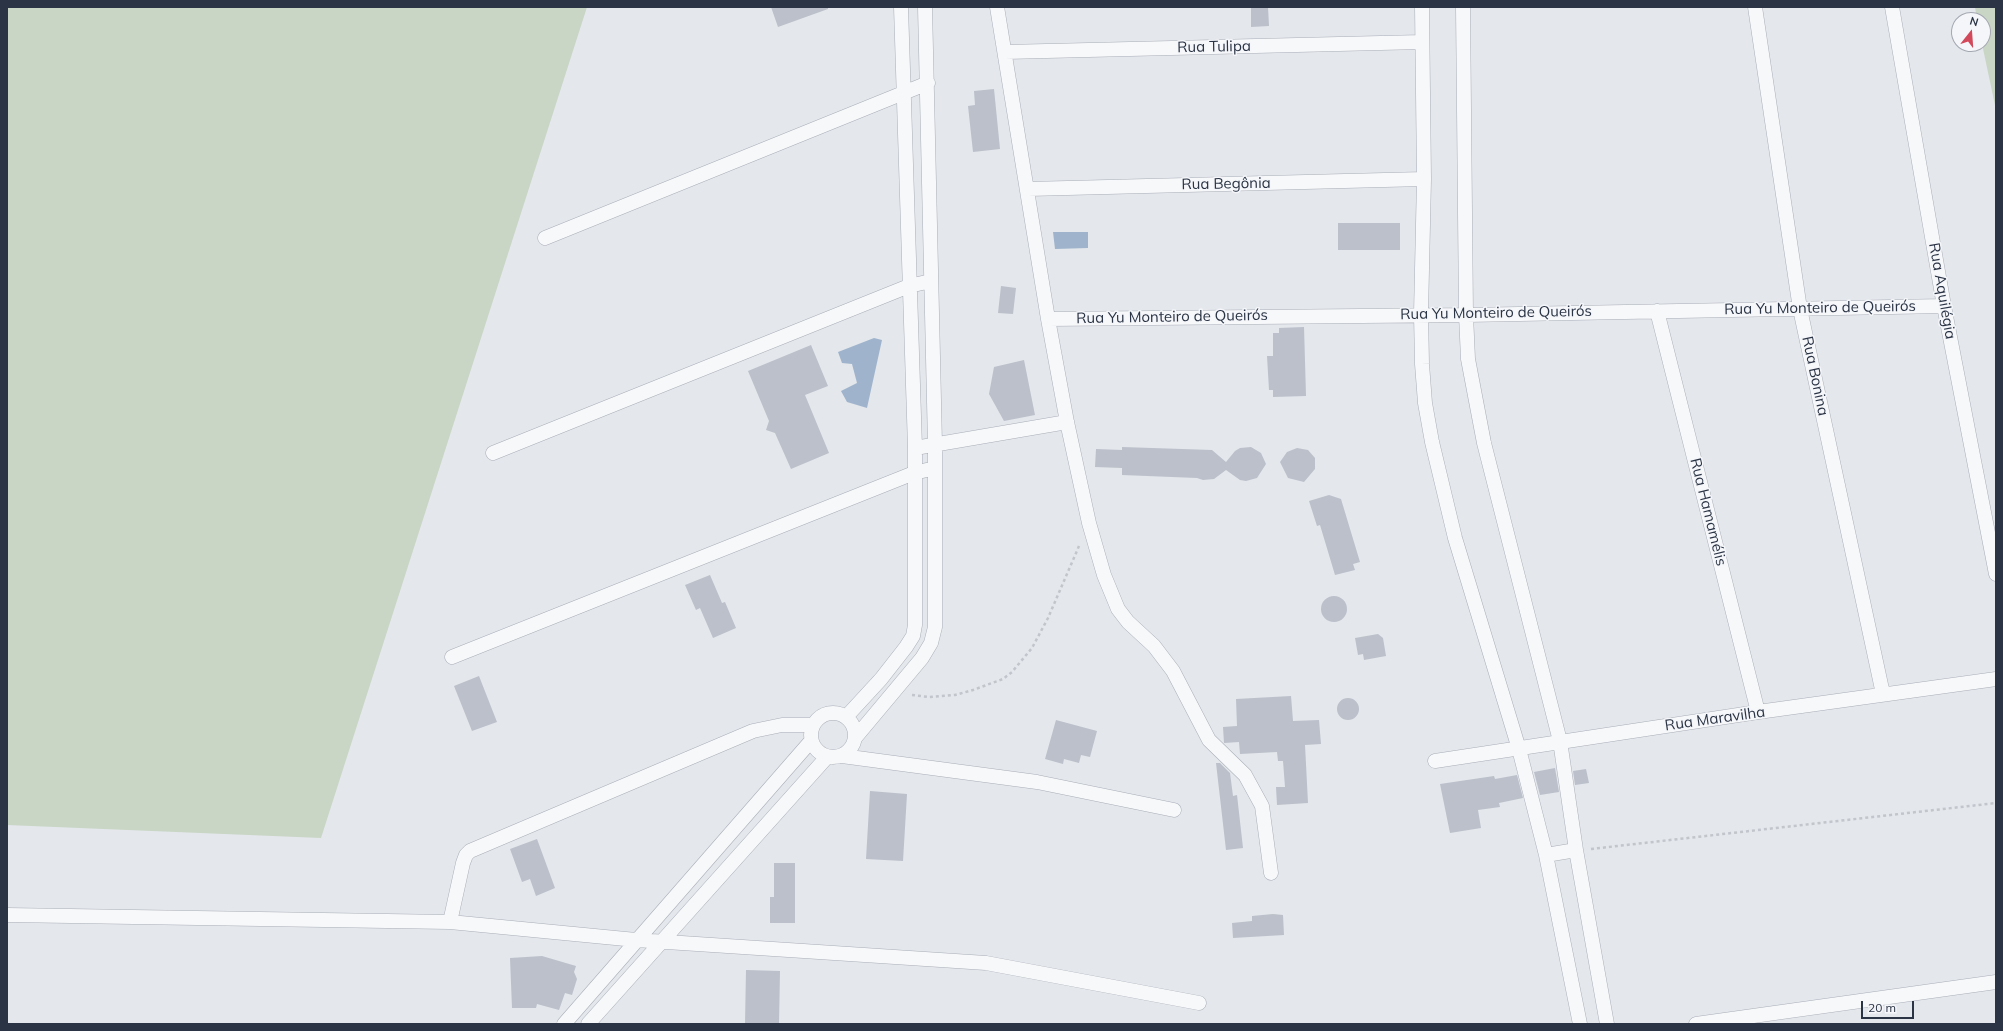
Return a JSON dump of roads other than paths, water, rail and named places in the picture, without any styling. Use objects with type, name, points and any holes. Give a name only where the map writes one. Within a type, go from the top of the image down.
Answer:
[{"type":"street","points":[[846,717],[906,647],[914,631],[915,448],[902,94],[901,7]]},
{"type":"street","points":[[855,738],[896,692],[922,658],[934,635],[935,444],[928,84],[925,7]]},
{"type":"street","points":[[998,7],[1048,319],[1067,422],[1089,522],[1104,575],[1118,609],[1128,622],[1154,646],[1173,671],[1209,740],[1244,775],[1262,806],[1271,873]]},
{"type":"street","points":[[1422,7],[1424,179],[1421,314],[1423,383],[1432,442],[1455,538],[1519,748],[1546,855],[1580,1024]]},
{"type":"street","points":[[1463,7],[1466,315],[1468,359],[1484,443],[1560,741],[1576,850],[1607,1024]]},
{"type":"street","name":"Rua Bonina","points":[[1755,7],[1800,309],[1883,694]]},
{"type":"street","name":"Rua Aquilégia","points":[[1892,7],[1944,306],[1996,574]]},
{"type":"street","name":"Rua Tulipa","points":[[1005,52],[1422,42]]},
{"type":"street","points":[[546,238],[928,84]]},
{"type":"street","name":"Rua Begônia","points":[[1028,189],[1424,179]]},
{"type":"street","points":[[493,453],[909,286],[931,281]]},
{"type":"street","name":"Rua Yu Monteiro de Queirós","points":[[1048,319],[1421,314],[1466,315],[1944,306]]},
{"type":"street","name":"Rua Hamamélis","points":[[1657,311],[1758,712]]},
{"type":"street","points":[[915,448],[1067,422]]},
{"type":"street","points":[[452,657],[914,473],[935,468]]},
{"type":"street","name":"Rua Maravilha","points":[[1435,761],[1758,712],[1996,679]]},
{"type":"street","points":[[842,756],[853,745],[855,730],[846,717],[839,714],[824,715],[817,719],[812,726],[811,741],[819,754],[827,757],[834,758],[842,756],[1037,782],[1174,810]]},
{"type":"street","points":[[450,922],[463,863],[466,855],[470,851],[753,731],[782,725],[812,726]]},
{"type":"street","points":[[564,1024],[811,741]]},
{"type":"street","points":[[588,1024],[827,757]]},
{"type":"street","points":[[1546,855],[1576,850]]},
{"type":"street","points":[[7,915],[450,922],[636,940],[986,963],[1199,1003]]},
{"type":"street","points":[[1696,1024],[1996,982]]},
{"type":"water","points":[[1053,232],[1088,232],[1088,248],[1055,249]]},
{"type":"water","points":[[874,338],[882,340],[867,408],[847,402],[841,391],[857,383],[852,364],[842,363],[838,352]]}]
